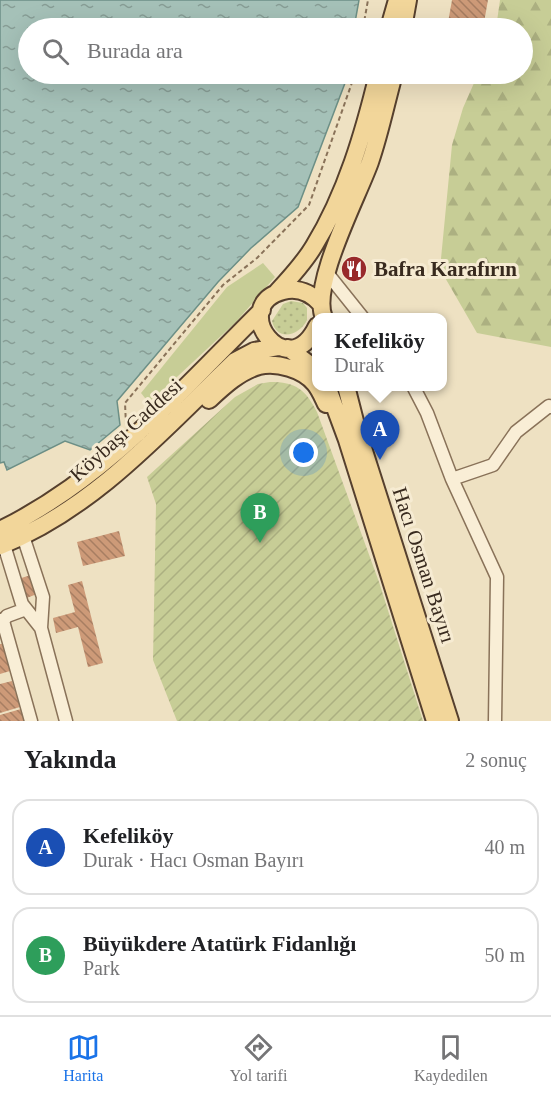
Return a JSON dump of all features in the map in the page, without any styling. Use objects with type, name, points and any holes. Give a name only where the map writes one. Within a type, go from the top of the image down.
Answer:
[{"type":"main road","points":[[392,18],[397,0]]},
{"type":"main road","points":[[405,18],[408,0]]},
{"type":"main road","points":[[312,365],[272,343],[263,332],[260,319],[262,310],[265,302],[277,292],[313,248],[329,219],[366,120],[375,84]]},
{"type":"main road","points":[[321,313],[327,273],[336,242],[371,160],[391,84]]},
{"type":"main road","points":[[277,292],[298,289],[307,293],[319,313]]},
{"type":"main road","name":"Köybaşı Caddesi","points":[[1,540],[29,516],[97,470],[133,439],[262,310]]},
{"type":"main road","points":[[283,348],[302,344],[312,333]]},
{"type":"main road","name":"Köybaşı Caddesi","points":[[1,540],[23,536],[71,508],[129,462],[235,360],[254,351],[283,348]]},
{"type":"main road","points":[[159,434],[184,423],[235,379],[259,366],[269,365],[291,369],[312,382]]},
{"type":"main road","points":[[319,391],[346,440]]},
{"type":"main road","points":[[328,391],[435,721]]},
{"type":"main road","name":"Hacı Osman Bayırı","points":[[347,391],[357,429],[450,721]]},
{"type":"street","points":[[327,273],[359,313]]},
{"type":"street","points":[[415,391],[427,413],[452,479],[497,577],[495,721]]},
{"type":"street","points":[[452,479],[493,465],[516,432],[549,406],[551,407]]},
{"type":"street","points":[[23,536],[43,597],[41,627],[66,721]]},
{"type":"street","points":[[1,540],[22,604],[41,627]]},
{"type":"street","points":[[26,609],[2,620],[31,721]]},
{"type":"path","points":[[365,18],[368,0]]},
{"type":"path","points":[[126,427],[125,403],[224,285],[257,258],[309,205],[351,84]]},
{"type":"green space","points":[[500,0],[551,0],[551,347],[477,333],[440,269],[452,145],[463,108],[474,84],[533,84],[533,18],[497,18]]},
{"type":"green space","points":[[263,263],[275,277],[236,322],[149,403],[141,393],[227,287]]},
{"type":"green space","points":[[291,301],[303,303],[307,308],[307,320],[294,333],[283,334],[278,332],[272,321],[283,304]]},
{"type":"green space","points":[[287,383],[299,388],[317,412],[379,582],[423,721],[177,721],[153,660],[156,504],[147,477],[235,397],[258,384]]},
{"type":"water","points":[[0,0],[359,0],[356,18],[18,18],[18,84],[345,84],[298,207],[251,248],[218,282],[117,401],[120,425],[90,450],[65,441],[7,470],[4,462],[0,463]]},
{"type":"building","points":[[452,0],[488,0],[485,18],[449,18]]},
{"type":"building","points":[[119,531],[125,556],[83,566],[77,542]]},
{"type":"building","points":[[31,575],[37,594],[24,599],[18,579]]},
{"type":"building","points":[[82,581],[103,663],[88,667],[78,627],[56,633],[53,618],[75,612],[68,585]]},
{"type":"building","points":[[0,644],[3,644],[10,671],[0,674]]},
{"type":"building","points":[[12,681],[20,707],[0,713],[0,684]]},
{"type":"building","points":[[21,709],[25,721],[0,721],[0,715]]},
{"type":"place","name":"Bafra Karafırın","points":[[354,269]]},
{"type":"place","name":"Kefeliköy","points":[[380,460]]},
{"type":"place","name":"Büyükdere Atatürk Fidanlığı","points":[[260,543]]}]
